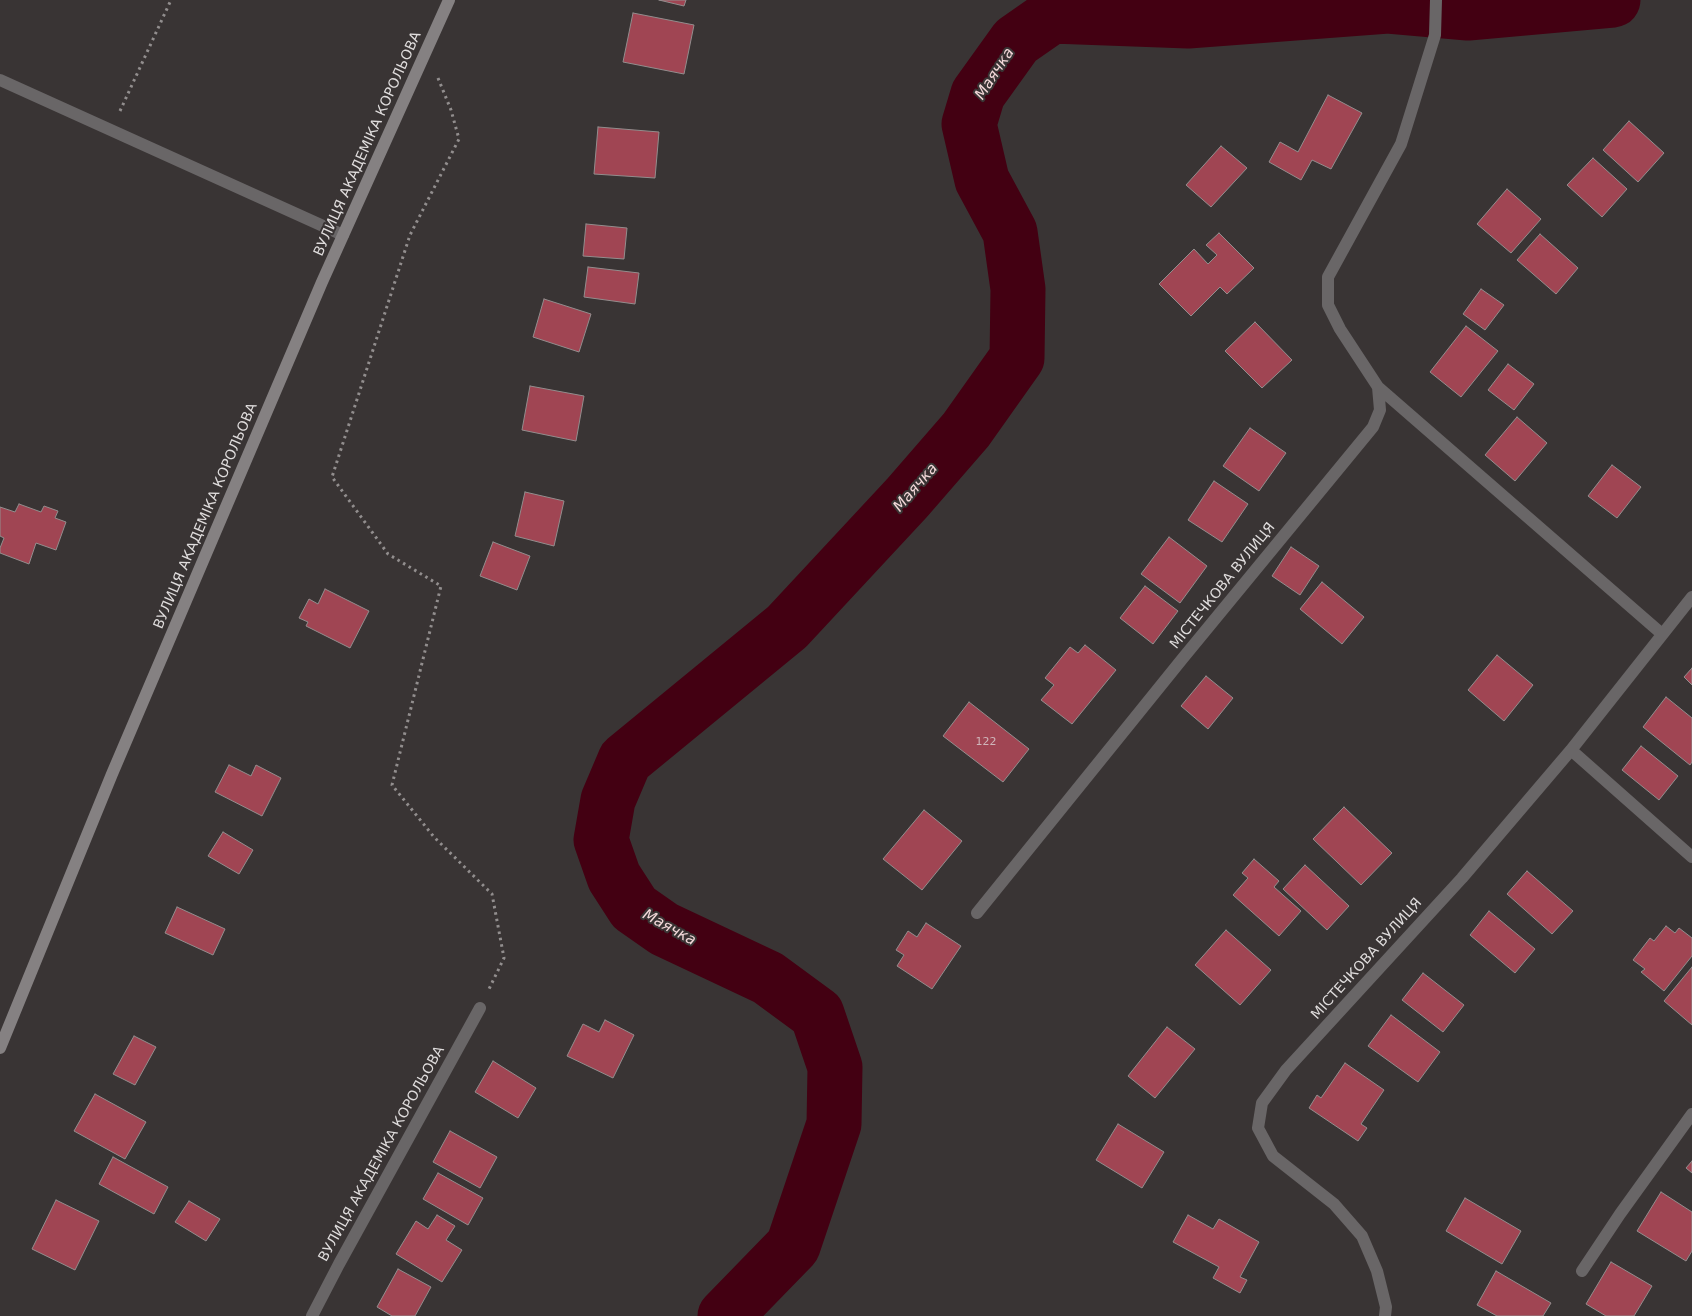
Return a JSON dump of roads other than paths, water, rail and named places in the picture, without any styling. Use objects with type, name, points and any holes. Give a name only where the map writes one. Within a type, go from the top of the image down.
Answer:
[{"type":"main road","name":"ВУЛИЦЯ АКАДЕМІКА КОРОЛЬОВА","points":[[0,1048],[112,774],[343,235],[449,0]]},
{"type":"street","name":"МІСТЕЧКОВА ВУЛИЦЯ","points":[[1436,0],[1435,35],[1401,144],[1328,277],[1328,304],[1340,328],[1378,387],[1662,634]]},
{"type":"street","points":[[0,80],[343,235]]},
{"type":"street","name":"МІСТЕЧКОВА ВУЛИЦЯ","points":[[976,913],[1373,427],[1380,410],[1378,387]]},
{"type":"street","name":"МІСТЕЧКОВА ВУЛИЦЯ","points":[[1385,1316],[1386,1307],[1377,1270],[1362,1236],[1334,1204],[1273,1156],[1258,1128],[1262,1103],[1286,1070],[1462,878],[1571,750],[1692,597]]},
{"type":"street","points":[[1571,750],[1692,857]]},
{"type":"street","name":"ВУЛИЦЯ АКАДЕМІКА КОРОЛЬОВА","points":[[312,1316],[480,1008]]},
{"type":"street","points":[[1582,1271],[1620,1214],[1692,1114]]},
{"type":"waterway","name":"Маячка","points":[[725,1316],[793,1246],[834,1124],[835,1067],[817,1014],[768,978],[664,929],[634,908],[614,877],[601,840],[608,800],[625,760],[787,627],[907,498],[966,430],[1017,358],[1018,289],[1010,232],[982,180],[969,124],[978,94],[1016,41],[1052,16],[1188,21],[1388,6],[1468,13],[1613,0]]}]
